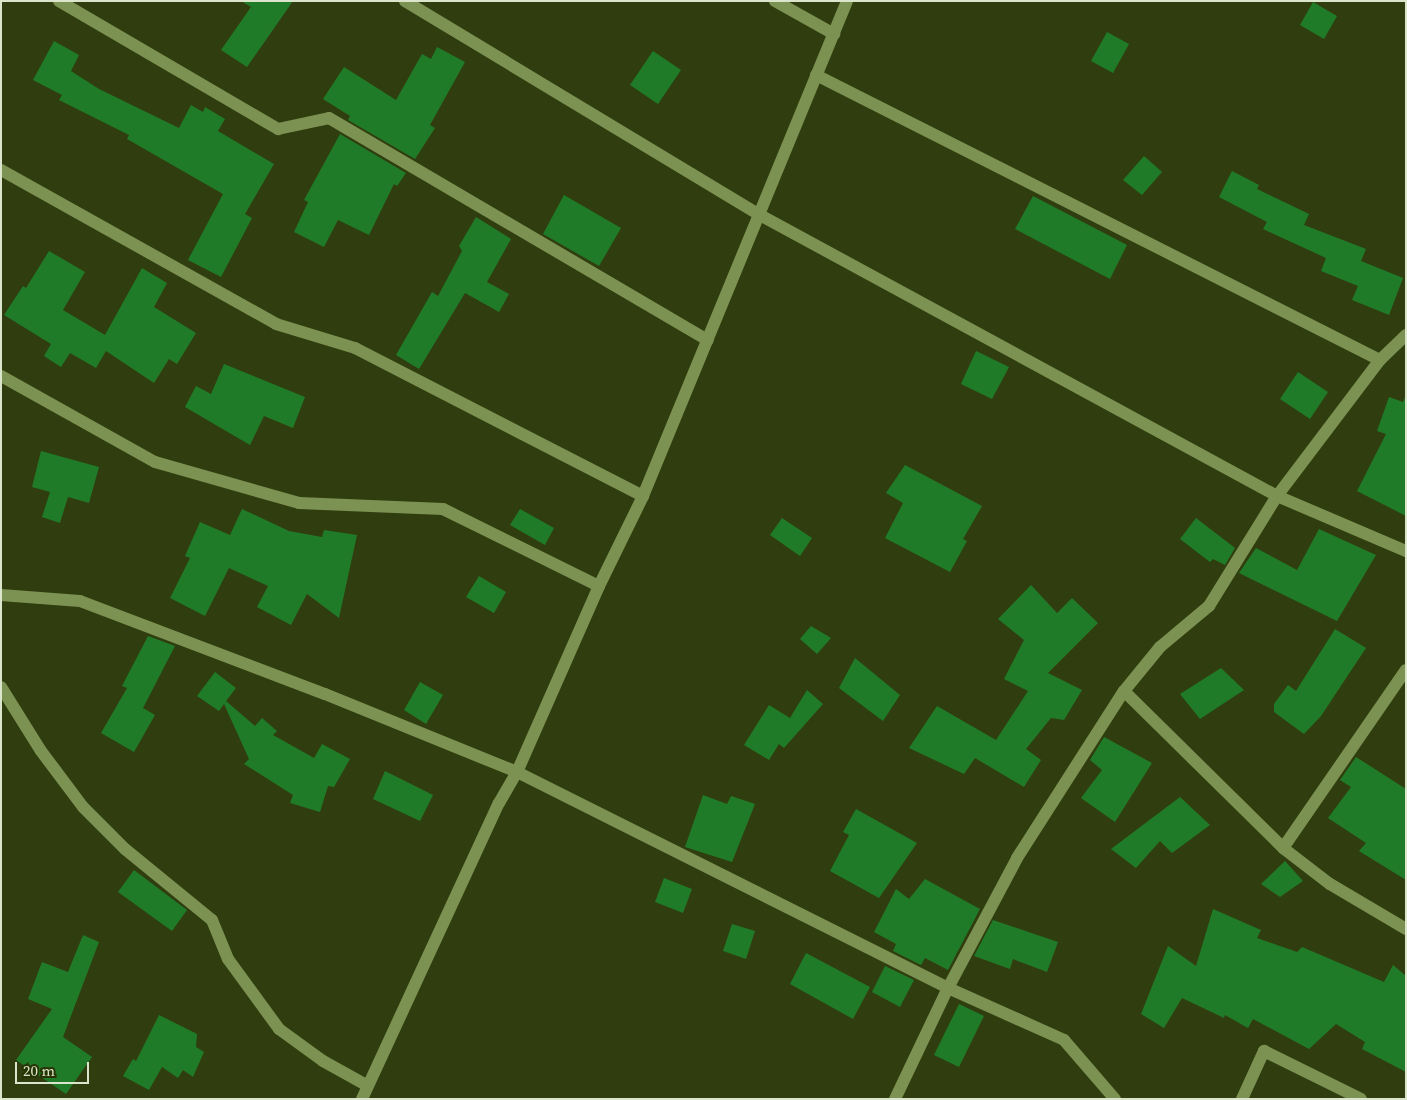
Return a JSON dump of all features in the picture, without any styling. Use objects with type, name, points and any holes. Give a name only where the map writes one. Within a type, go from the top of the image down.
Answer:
[{"type":"street","points":[[59,1],[278,129],[329,118],[708,340]]},
{"type":"street","points":[[405,1],[760,215],[1277,496],[1406,551]]},
{"type":"street","points":[[775,1],[834,34]]},
{"type":"street","points":[[362,1099],[499,803],[517,772],[599,586],[643,496],[847,1]]},
{"type":"street","points":[[816,75],[1380,360]]},
{"type":"street","points":[[1,170],[276,324],[355,348],[643,496]]},
{"type":"street","points":[[895,1099],[948,988],[1017,858],[1124,691],[1160,647],[1209,606],[1277,496],[1380,360],[1406,335]]},
{"type":"street","points":[[1,376],[155,462],[299,503],[443,509],[599,586]]},
{"type":"street","points":[[1,595],[80,601],[325,694],[517,772],[948,988],[1064,1040],[1115,1099]]},
{"type":"street","points":[[1283,848],[1406,670]]},
{"type":"street","points":[[1,687],[41,751],[83,807],[125,848],[212,920],[236,972],[279,1029],[317,1057],[368,1086]]},
{"type":"street","points":[[1124,691],[1283,848],[1330,884],[1406,929]]},
{"type":"street","points":[[1242,1099],[1264,1051],[1361,1099]]},
{"type":"building","points":[[241,1],[293,1],[247,67],[221,50],[251,7]]},
{"type":"building","points":[[1313,2],[1337,16],[1324,39],[1300,25]]},
{"type":"building","points":[[1107,32],[1129,44],[1113,73],[1091,61]]},
{"type":"building","points":[[54,41],[79,55],[71,71],[99,89],[179,128],[191,105],[203,112],[205,107],[225,119],[218,131],[274,164],[245,214],[252,218],[221,277],[188,260],[223,194],[127,139],[129,135],[59,100],[62,95],[33,80]]},
{"type":"building","points":[[437,47],[465,62],[430,125],[435,128],[415,159],[348,120],[350,116],[323,99],[344,67],[396,100],[422,54],[431,59]]},
{"type":"building","points":[[653,51],[681,70],[658,104],[630,85]]},
{"type":"building","points":[[340,134],[406,173],[397,186],[394,184],[369,235],[338,220],[324,247],[294,232],[308,202],[304,200]]},
{"type":"building","points":[[1144,156],[1162,172],[1142,195],[1123,180]]},
{"type":"building","points":[[1232,171],[1259,185],[1257,189],[1309,214],[1304,225],[1366,249],[1361,261],[1403,278],[1389,315],[1352,300],[1358,286],[1321,271],[1326,258],[1263,229],[1267,222],[1219,197]]},
{"type":"building","points":[[564,195],[621,228],[599,266],[543,234]]},
{"type":"building","points":[[1033,196],[1127,245],[1110,279],[1015,229]]},
{"type":"building","points":[[476,217],[511,239],[487,282],[509,294],[499,312],[465,293],[419,369],[396,355],[432,292],[438,296],[462,251],[459,246]]},
{"type":"building","points":[[49,251],[85,272],[63,310],[105,335],[142,268],[167,283],[154,307],[196,333],[177,364],[169,359],[154,383],[106,351],[96,368],[70,353],[61,367],[44,356],[51,344],[4,315],[23,286],[26,288]]},
{"type":"building","points":[[976,351],[1009,367],[992,399],[961,384]]},
{"type":"building","points":[[224,364],[305,397],[293,428],[264,416],[250,445],[185,407],[196,386],[211,394]]},
{"type":"building","points":[[1298,372],[1328,392],[1310,419],[1280,399]]},
{"type":"building","points":[[1406,395],[1406,516],[1357,491],[1386,434],[1377,431],[1389,397],[1403,402]]},
{"type":"building","points":[[41,451],[99,467],[89,503],[68,497],[60,523],[42,517],[50,492],[32,487]]},
{"type":"building","points":[[905,465],[982,506],[963,539],[967,541],[950,572],[885,538],[903,503],[886,493]]},
{"type":"building","points":[[242,509],[289,531],[322,537],[324,530],[357,535],[339,618],[307,594],[291,625],[257,607],[268,586],[229,568],[205,616],[170,598],[190,558],[185,556],[200,522],[230,535]]},
{"type":"building","points":[[520,509],[554,528],[545,545],[510,525]]},
{"type":"building","points":[[782,518],[812,538],[800,556],[770,535]]},
{"type":"building","points":[[1196,518],[1235,548],[1225,565],[1213,559],[1210,562],[1180,539]]},
{"type":"building","points":[[1319,529],[1376,555],[1337,621],[1239,573],[1256,548],[1297,570]]},
{"type":"building","points":[[479,576],[506,592],[494,613],[466,597]]},
{"type":"building","points":[[1031,585],[1057,613],[1072,598],[1098,623],[1048,673],[1082,690],[1064,720],[1051,718],[1026,749],[1041,760],[1024,787],[975,758],[964,774],[909,748],[937,706],[996,740],[1028,691],[1004,679],[1024,640],[998,619]]},
{"type":"building","points":[[811,626],[831,638],[817,654],[800,639]]},
{"type":"building","points":[[1335,629],[1366,648],[1321,716],[1304,734],[1274,712],[1274,704],[1288,685],[1296,691]]},
{"type":"building","points":[[148,636],[175,646],[143,708],[155,715],[134,752],[101,733],[127,688],[122,686]]},
{"type":"building","points":[[855,658],[900,695],[883,721],[839,688]]},
{"type":"building","points":[[1221,668],[1244,690],[1200,719],[1180,694]]},
{"type":"building","points":[[215,672],[236,688],[226,701],[255,726],[262,718],[277,731],[273,735],[314,758],[322,744],[350,759],[334,787],[328,786],[320,812],[290,803],[293,795],[244,764],[249,759],[224,704],[219,711],[197,696]]},
{"type":"building","points":[[420,682],[443,695],[426,724],[404,710]]},
{"type":"building","points":[[807,690],[823,704],[784,748],[779,744],[769,760],[744,745],[769,705],[790,718]]},
{"type":"building","points":[[1104,737],[1152,763],[1115,822],[1081,798],[1102,770],[1090,760]]},
{"type":"building","points":[[1356,757],[1406,789],[1406,880],[1359,851],[1366,843],[1328,818],[1351,787],[1340,780]]},
{"type":"building","points":[[385,771],[433,795],[420,821],[373,799]]},
{"type":"building","points":[[703,795],[727,804],[731,796],[755,804],[732,862],[685,847]]},
{"type":"building","points":[[1180,797],[1210,825],[1172,853],[1160,841],[1136,868],[1111,849]]},
{"type":"building","points":[[856,809],[917,843],[879,898],[830,871],[849,835],[843,832]]},
{"type":"building","points":[[1285,861],[1303,881],[1280,897],[1261,884]]},
{"type":"building","points":[[134,870],[187,910],[172,931],[118,892]]},
{"type":"building","points":[[664,878],[692,889],[683,913],[655,902]]},
{"type":"building","points":[[925,879],[980,909],[948,970],[925,958],[921,965],[893,951],[896,944],[874,932],[896,889],[909,899]]},
{"type":"building","points":[[1213,909],[1261,930],[1257,938],[1297,952],[1302,947],[1384,982],[1393,965],[1406,976],[1406,1072],[1362,1049],[1365,1042],[1336,1024],[1309,1049],[1253,1019],[1248,1028],[1225,1015],[1224,1018],[1182,998],[1164,1028],[1141,1014],[1168,946],[1196,966]]},
{"type":"building","points":[[993,920],[1058,942],[1047,972],[1013,959],[1010,969],[974,956]]},
{"type":"building","points":[[732,924],[755,931],[746,959],[723,951]]},
{"type":"building","points":[[83,935],[99,942],[63,1037],[92,1057],[66,1094],[16,1060],[52,1009],[28,999],[42,962],[68,972]]},
{"type":"building","points":[[806,953],[870,987],[853,1019],[790,984]]},
{"type":"building","points":[[885,966],[914,980],[900,1007],[872,992]]},
{"type":"building","points":[[959,1004],[984,1016],[959,1067],[934,1055]]},
{"type":"building","points":[[159,1015],[197,1034],[196,1047],[204,1052],[193,1077],[183,1070],[178,1078],[162,1067],[149,1090],[123,1076],[133,1059],[136,1061]]}]
